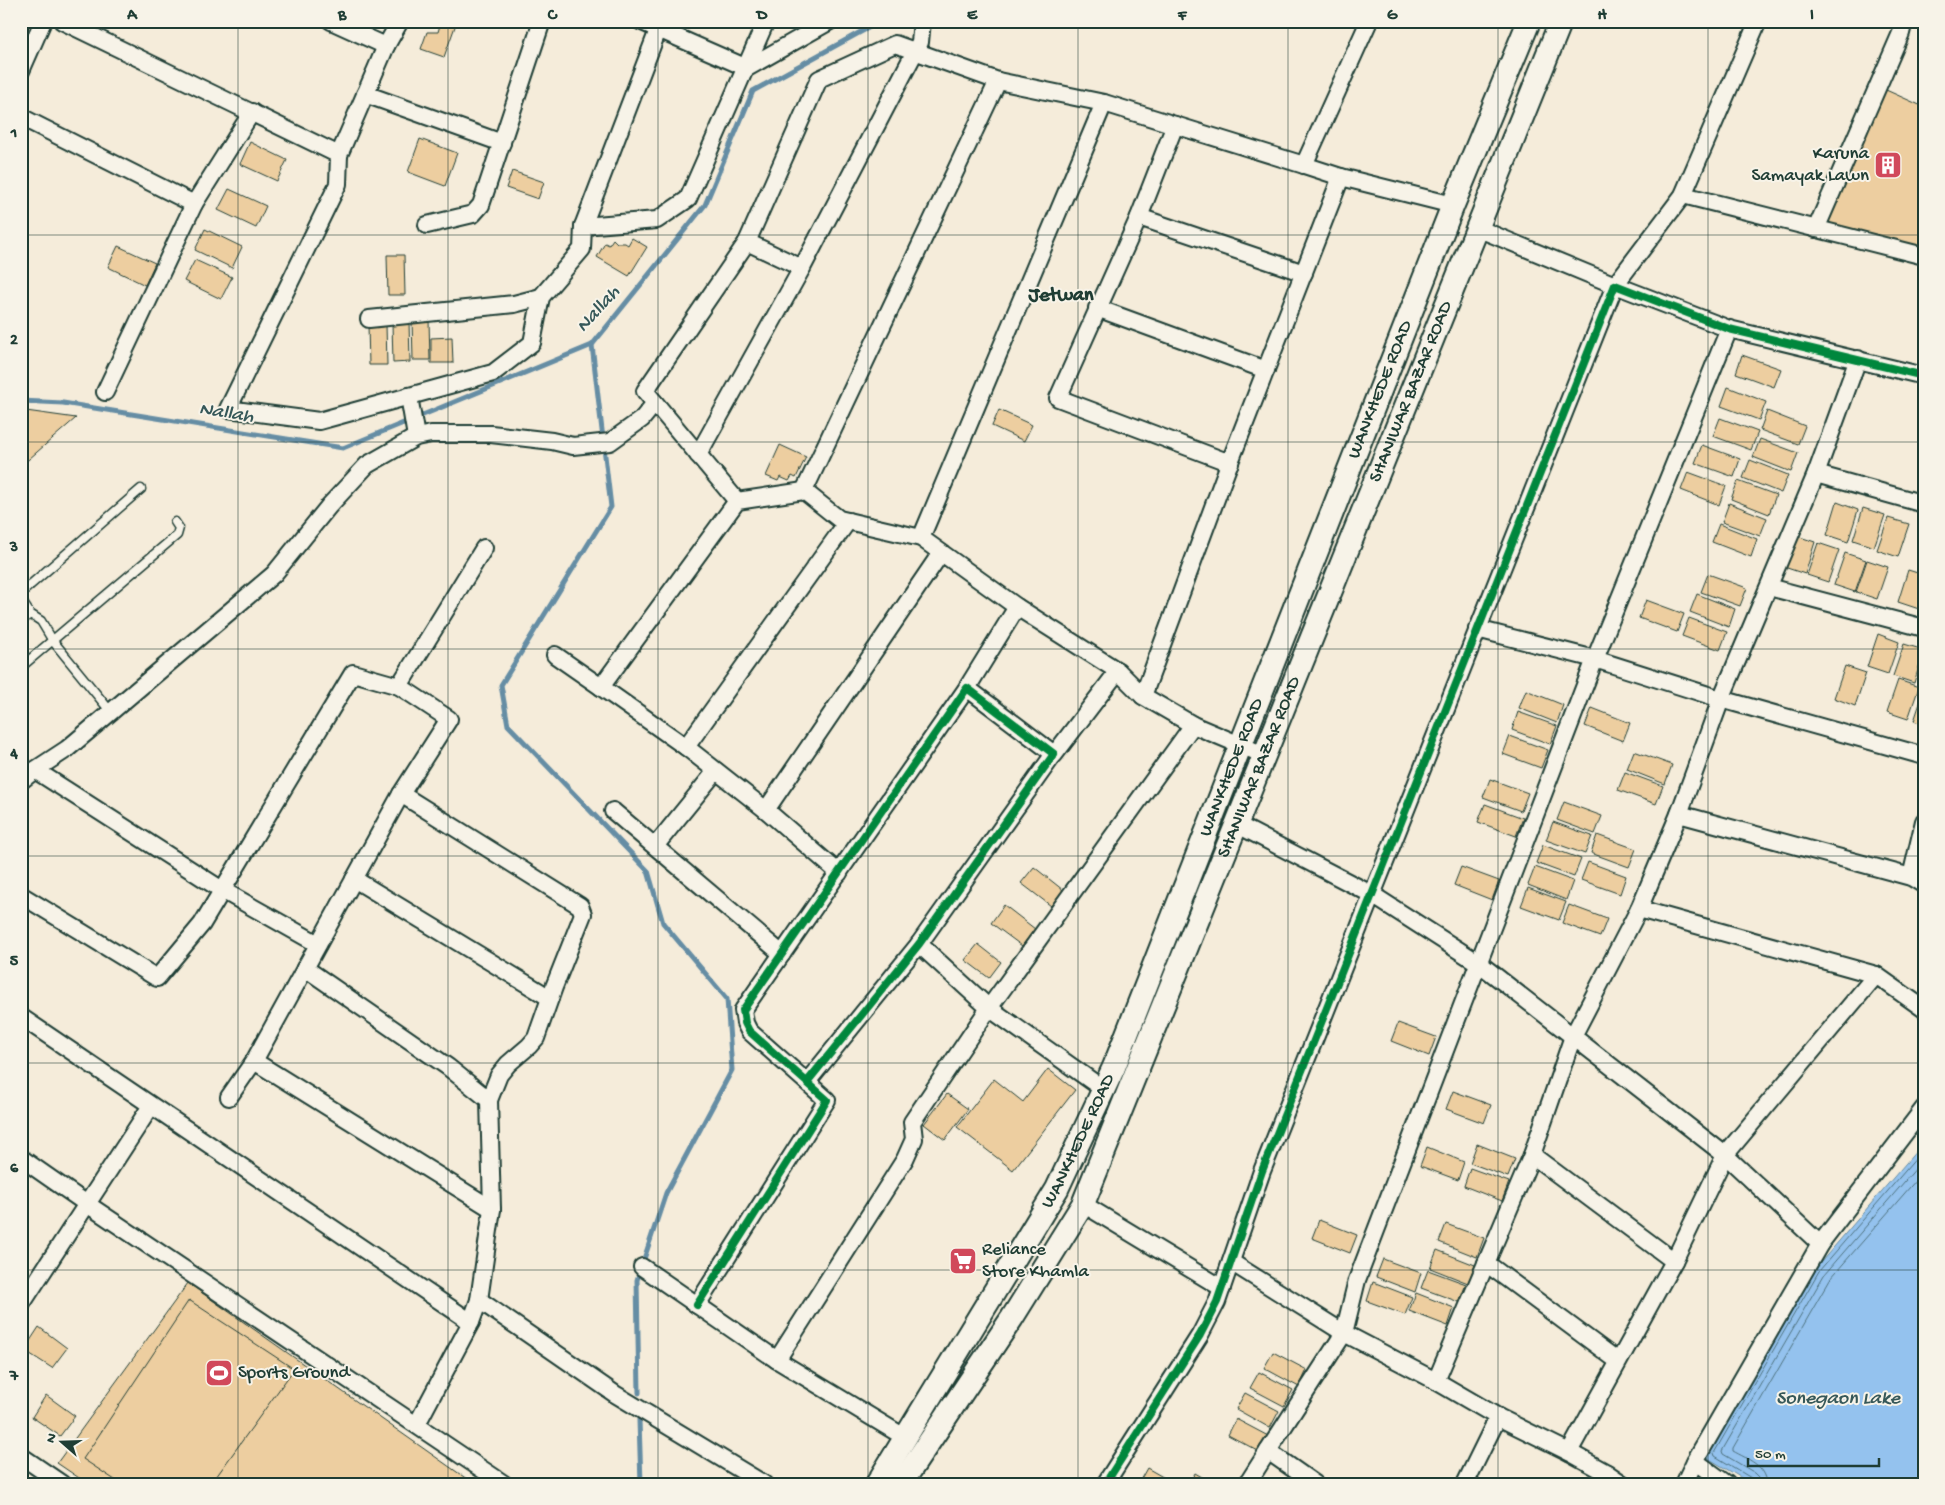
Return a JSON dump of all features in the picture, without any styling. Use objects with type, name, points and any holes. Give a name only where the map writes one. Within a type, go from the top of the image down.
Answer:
[{"type":"main road","name":"WANKHEDE ROAD","points":[[877,1484],[1057,1189],[1114,1067],[1453,205],[1529,21]]},
{"type":"main road","name":"SHANIWAR BAZAR ROAD","points":[[901,1484],[1012,1318],[1083,1204],[1561,21]]},
{"type":"street","points":[[21,71],[43,21]]},
{"type":"street","points":[[62,21],[339,155]]},
{"type":"street","points":[[331,21],[386,46]]},
{"type":"street","points":[[400,21],[386,46],[339,155],[338,184],[228,409],[319,421],[493,373],[532,343],[541,297],[582,249],[583,226],[649,24],[746,68]]},
{"type":"street","points":[[427,225],[473,214],[481,205],[542,21]]},
{"type":"street","points":[[583,226],[657,220],[688,199],[766,21]]},
{"type":"street","points":[[746,68],[830,21]]},
{"type":"street","points":[[698,455],[802,268],[917,46],[922,21]]},
{"type":"street","points":[[1304,165],[1368,21]]},
{"type":"street","points":[[1106,1484],[1200,1335],[1217,1302],[1262,1170],[1615,285],[1683,195],[1758,21]]},
{"type":"street","points":[[1816,229],[1901,33],[1904,21]]},
{"type":"street","points":[[737,501],[645,391],[748,242],[819,79],[895,44],[917,46],[998,81],[1104,103],[1341,177],[1453,205]]},
{"type":"street","points":[[804,491],[998,81]]},
{"type":"street","points":[[365,94],[502,143]]},
{"type":"street","points":[[922,538],[1104,103]]},
{"type":"street","points":[[105,392],[194,204],[252,112]]},
{"type":"street","points":[[21,117],[194,204]]},
{"type":"street","points":[[1175,125],[1139,217],[1058,398],[1230,463]]},
{"type":"street","points":[[1143,696],[1230,463],[1341,177]]},
{"type":"street","points":[[1683,195],[1924,256]]},
{"type":"street","points":[[1139,217],[1304,273]]},
{"type":"street","points":[[1477,228],[1728,329],[1924,376]]},
{"type":"street","points":[[748,242],[802,268]]},
{"type":"street","points":[[369,318],[514,304],[541,297]]},
{"type":"street","points":[[1097,308],[1266,370]]},
{"type":"street","points":[[1247,1484],[1344,1332],[1357,1280],[1480,964],[1595,659],[1728,329]]},
{"type":"street","points":[[1436,1381],[1532,1155],[1573,1036],[1639,909],[1679,814],[1721,699],[1816,474],[1858,359]]},
{"type":"street","points":[[409,396],[416,437]]},
{"type":"street","points":[[21,781],[34,770],[67,749],[274,574],[329,506],[367,465],[416,437],[431,434],[491,434],[552,441],[573,446],[610,442],[642,420],[655,404]]},
{"type":"street","points":[[1816,474],[1924,504]]},
{"type":"street","points":[[601,687],[737,501],[804,491],[839,519],[922,538],[1017,607],[1118,671],[1143,696],[1193,725],[1264,756]]},
{"type":"street","points":[[686,747],[848,521]]},
{"type":"street","points":[[399,686],[484,548]]},
{"type":"street","points":[[766,810],[941,553]]},
{"type":"street","points":[[1769,587],[1924,628]]},
{"type":"street","points":[[697,1305],[827,1100],[749,1031],[745,1023],[743,1010],[967,688],[1017,607]]},
{"type":"street","points":[[1477,629],[1595,659],[1721,699],[1924,756]]},
{"type":"street","points":[[555,655],[686,747],[766,810],[839,873]]},
{"type":"street","points":[[807,1082],[919,944],[1054,755],[1118,671]]},
{"type":"street","points":[[21,895],[157,978],[202,924],[353,674],[399,686],[449,719],[401,794],[254,1061],[229,1097]]},
{"type":"street","points":[[967,688],[1054,755]]},
{"type":"street","points":[[777,1360],[906,1159],[914,1139],[912,1122],[989,1008],[1193,725]]},
{"type":"street","points":[[34,770],[222,890],[318,944]]},
{"type":"street","points":[[656,845],[716,771]]},
{"type":"street","points":[[401,794],[583,909],[583,914],[536,1038],[530,1046],[508,1064],[499,1076],[489,1100],[492,1209],[479,1300],[471,1322],[417,1424]]},
{"type":"street","points":[[613,811],[656,845],[782,954]]},
{"type":"street","points":[[1679,814],[1917,881],[1924,821]]},
{"type":"street","points":[[1236,824],[1371,894],[1480,964],[1724,1155],[1820,1244]]},
{"type":"street","points":[[354,880],[550,998]]},
{"type":"street","points":[[1639,909],[1876,975],[1924,1009]]},
{"type":"street","points":[[919,944],[989,1008],[1103,1089]]},
{"type":"street","points":[[305,968],[448,1067],[489,1100]]},
{"type":"street","points":[[1569,1452],[1674,1261],[1724,1155],[1876,975]]},
{"type":"street","points":[[21,1017],[471,1322]]},
{"type":"street","points":[[254,1061],[492,1209]]},
{"type":"street","points":[[21,1305],[151,1106]]},
{"type":"street","points":[[1684,1484],[1695,1461],[1820,1244],[1924,1108]]},
{"type":"street","points":[[1532,1155],[1674,1261]]},
{"type":"street","points":[[21,1158],[504,1484]]},
{"type":"street","points":[[1083,1204],[1222,1288]]},
{"type":"street","points":[[1231,1262],[1344,1332],[1436,1381],[1498,1417],[1569,1452],[1604,1479],[1623,1484]]},
{"type":"street","points":[[1486,1263],[1618,1361]]},
{"type":"street","points":[[642,1267],[777,1360],[906,1438]]},
{"type":"street","points":[[479,1300],[615,1394],[764,1484]]},
{"type":"street","points":[[1465,1484],[1498,1417]]},
{"type":"street","points":[[1268,1451],[1315,1484]]},
{"type":"street","points":[[21,1456],[62,1484]]},
{"type":"street","points":[[1695,1461],[1726,1484]]},
{"type":"lane","points":[[21,593],[141,489]]},
{"type":"lane","points":[[21,667],[177,536],[179,528],[175,522]]},
{"type":"lane","points":[[21,600],[30,614],[41,621],[53,641],[112,712]]},
{"type":"lane","points":[[21,621],[30,614]]},
{"type":"water","name":"Sonegaon Lake","points":[[1924,1142],[1924,1484],[1752,1484],[1706,1457],[1815,1269]]},
{"type":"building","points":[[431,21],[457,21],[444,57],[421,49],[427,32],[438,32],[440,25]]},
{"type":"building","name":"Karuna Samayak Lawn","points":[[1886,90],[1924,107],[1924,248],[1826,223]]},
{"type":"building","points":[[420,139],[457,153],[445,186],[408,172]]},
{"type":"building","points":[[250,142],[287,160],[277,181],[240,164]]},
{"type":"building","points":[[512,171],[544,182],[538,199],[506,188]]},
{"type":"building","points":[[229,189],[266,206],[256,228],[218,210]]},
{"type":"building","points":[[205,229],[242,247],[232,268],[195,250]]},
{"type":"building","points":[[632,238],[647,247],[629,276],[597,257],[605,243],[609,245],[613,239],[617,243],[628,245]]},
{"type":"building","points":[[118,246],[155,263],[145,285],[108,267]]},
{"type":"building","points":[[387,255],[404,255],[405,295],[388,295]]},
{"type":"building","points":[[195,260],[232,277],[221,299],[184,281]]},
{"type":"building","points":[[412,320],[429,320],[430,360],[413,360]]},
{"type":"building","points":[[409,322],[410,362],[393,363],[392,323]]},
{"type":"building","points":[[368,325],[386,325],[387,365],[369,365]]},
{"type":"building","points":[[452,337],[453,363],[431,363],[431,338]]},
{"type":"building","points":[[1742,355],[1781,369],[1774,387],[1736,373]]},
{"type":"building","points":[[1728,387],[1766,402],[1759,420],[1721,406]]},
{"type":"building","points":[[999,410],[1032,425],[1024,441],[992,426]]},
{"type":"building","points":[[26,411],[76,418],[21,466],[21,416]]},
{"type":"building","points":[[1767,411],[1805,426],[1798,444],[1760,430]]},
{"type":"building","points":[[1720,418],[1758,432],[1751,450],[1713,436]]},
{"type":"building","points":[[1760,439],[1798,453],[1791,472],[1753,457]]},
{"type":"building","points":[[780,445],[806,457],[796,478],[792,476],[789,481],[780,477],[778,481],[766,476]]},
{"type":"building","points":[[1702,445],[1740,459],[1734,477],[1695,463]]},
{"type":"building","points":[[1750,460],[1788,475],[1781,493],[1743,478]]},
{"type":"building","points":[[1688,472],[1726,486],[1719,505],[1681,490]]},
{"type":"building","points":[[1738,481],[1776,495],[1769,514],[1731,499]]},
{"type":"building","points":[[1837,502],[1858,510],[1848,542],[1827,535]]},
{"type":"building","points":[[1729,503],[1767,518],[1760,536],[1722,522]]},
{"type":"building","points":[[1863,508],[1885,515],[1874,547],[1853,540]]},
{"type":"building","points":[[1888,518],[1909,524],[1898,557],[1877,550]]},
{"type":"building","points":[[1719,524],[1757,539],[1751,557],[1712,542]]},
{"type":"building","points":[[1794,535],[1815,542],[1805,574],[1784,567]]},
{"type":"building","points":[[1818,543],[1839,550],[1828,582],[1807,575]]},
{"type":"building","points":[[1845,553],[1866,560],[1855,592],[1834,585]]},
{"type":"building","points":[[1867,560],[1888,567],[1877,599],[1856,592]]},
{"type":"building","points":[[1908,570],[1924,575],[1924,594],[1919,609],[1898,602]]},
{"type":"building","points":[[1708,574],[1747,588],[1740,606],[1701,592]]},
{"type":"building","points":[[1697,594],[1735,609],[1729,627],[1690,612]]},
{"type":"building","points":[[1646,600],[1684,614],[1677,632],[1639,618]]},
{"type":"building","points":[[1689,618],[1727,632],[1720,650],[1682,636]]},
{"type":"building","points":[[1878,634],[1899,642],[1888,674],[1867,667]]},
{"type":"building","points":[[1904,644],[1924,650],[1914,683],[1893,676]]},
{"type":"building","points":[[1845,666],[1866,673],[1855,706],[1834,698]]},
{"type":"building","points":[[1898,680],[1919,687],[1908,719],[1887,712]]},
{"type":"building","points":[[1526,690],[1563,705],[1557,723],[1519,708]]},
{"type":"building","points":[[1924,691],[1924,725],[1914,721]]},
{"type":"building","points":[[1592,708],[1630,723],[1623,741],[1585,726]]},
{"type":"building","points":[[1518,712],[1557,726],[1550,744],[1512,730]]},
{"type":"building","points":[[1510,736],[1548,750],[1541,768],[1503,754]]},
{"type":"building","points":[[1634,751],[1672,765],[1665,784],[1627,769]]},
{"type":"building","points":[[1625,772],[1663,786],[1656,804],[1618,790]]},
{"type":"building","points":[[1490,779],[1528,793],[1521,811],[1483,797]]},
{"type":"building","points":[[1564,802],[1602,816],[1595,834],[1557,820]]},
{"type":"building","points":[[1485,804],[1523,818],[1516,836],[1478,822]]},
{"type":"building","points":[[1553,822],[1592,836],[1585,854],[1546,840]]},
{"type":"building","points":[[1597,835],[1636,849],[1629,867],[1591,853]]},
{"type":"building","points":[[1543,845],[1581,859],[1574,877],[1536,863]]},
{"type":"building","points":[[1588,862],[1626,876],[1620,894],[1581,880]]},
{"type":"building","points":[[1034,867],[1063,890],[1051,906],[1021,883]]},
{"type":"building","points":[[1461,867],[1499,881],[1492,900],[1454,885]]},
{"type":"building","points":[[1535,867],[1573,881],[1566,900],[1528,885]]},
{"type":"building","points":[[1528,888],[1566,902],[1559,920],[1521,906]]},
{"type":"building","points":[[1004,905],[1035,929],[1022,946],[991,923]]},
{"type":"building","points":[[1569,905],[1607,919],[1600,937],[1562,923]]},
{"type":"building","points":[[978,944],[1001,962],[989,978],[965,960]]},
{"type":"building","points":[[1398,1023],[1436,1037],[1429,1056],[1391,1041]]},
{"type":"building","points":[[1048,1069],[1075,1090],[1013,1170],[957,1127],[994,1079],[1023,1102]]},
{"type":"building","points":[[1453,1091],[1491,1105],[1484,1123],[1446,1109]]},
{"type":"building","points":[[947,1094],[968,1109],[945,1140],[924,1124]]},
{"type":"building","points":[[1477,1144],[1515,1159],[1508,1177],[1470,1163]]},
{"type":"building","points":[[1427,1147],[1464,1162],[1458,1180],[1420,1166]]},
{"type":"building","points":[[1470,1168],[1509,1182],[1502,1201],[1464,1186]]},
{"type":"building","points":[[1319,1220],[1357,1235],[1350,1253],[1312,1238]]},
{"type":"building","points":[[1446,1224],[1484,1238],[1477,1257],[1439,1242]]},
{"type":"building","points":[[1437,1250],[1475,1265],[1468,1283],[1430,1268]]},
{"type":"building","points":[[1383,1259],[1421,1273],[1415,1292],[1376,1277]]},
{"type":"building","points":[[1428,1270],[1466,1284],[1459,1302],[1421,1288]]},
{"type":"building","points":[[1373,1282],[1412,1297],[1405,1315],[1367,1301]]},
{"type":"building","name":"Sports Ground","points":[[188,1283],[474,1484],[88,1484],[57,1463]]},
{"type":"building","points":[[1416,1293],[1454,1308],[1448,1326],[1409,1311]]},
{"type":"building","points":[[189,1300],[294,1369],[211,1484],[121,1484],[83,1459]]},
{"type":"building","points":[[39,1327],[67,1348],[52,1368],[24,1350]]},
{"type":"building","points":[[1273,1352],[1307,1370],[1299,1387],[1264,1368]]},
{"type":"building","points":[[1259,1372],[1293,1390],[1284,1406],[1250,1388]]},
{"type":"building","points":[[1245,1393],[1279,1411],[1270,1428],[1236,1409]]},
{"type":"building","points":[[46,1395],[75,1416],[60,1436],[32,1417]]},
{"type":"building","points":[[1236,1419],[1270,1437],[1262,1453],[1228,1435]]},
{"type":"building","points":[[1147,1468],[1175,1484],[1138,1484]]},
{"type":"building","points":[[1195,1473],[1214,1484],[1189,1484]]},
{"type":"waterway","name":"Nallah","points":[[21,401],[63,403],[343,448],[592,345],[705,205],[753,91],[877,23],[1015,21]]},
{"type":"waterway","points":[[592,345],[611,507],[501,685],[508,725],[648,871],[663,923],[727,999],[732,1070],[666,1193],[637,1280],[639,1393]]},
{"type":"waterway","points":[[639,1420],[641,1484]]},
{"type":"cycle path","points":[[1105,1484],[1200,1335],[1217,1302],[1262,1171],[1615,285],[1729,329],[1924,376]]},
{"type":"cycle path","points":[[697,1305],[827,1100],[749,1031],[745,1023],[743,1010],[967,688],[1054,754],[919,944],[807,1082]]},
{"type":"place","name":"Karuna Samayak Lawn","points":[[1888,165]]},
{"type":"place","name":"Reliance Store Khamla","points":[[963,1261]]},
{"type":"place","name":"Sports Ground","points":[[219,1373]]},
{"type":"district","name":"Jetwan","points":[[1061,296]]}]
